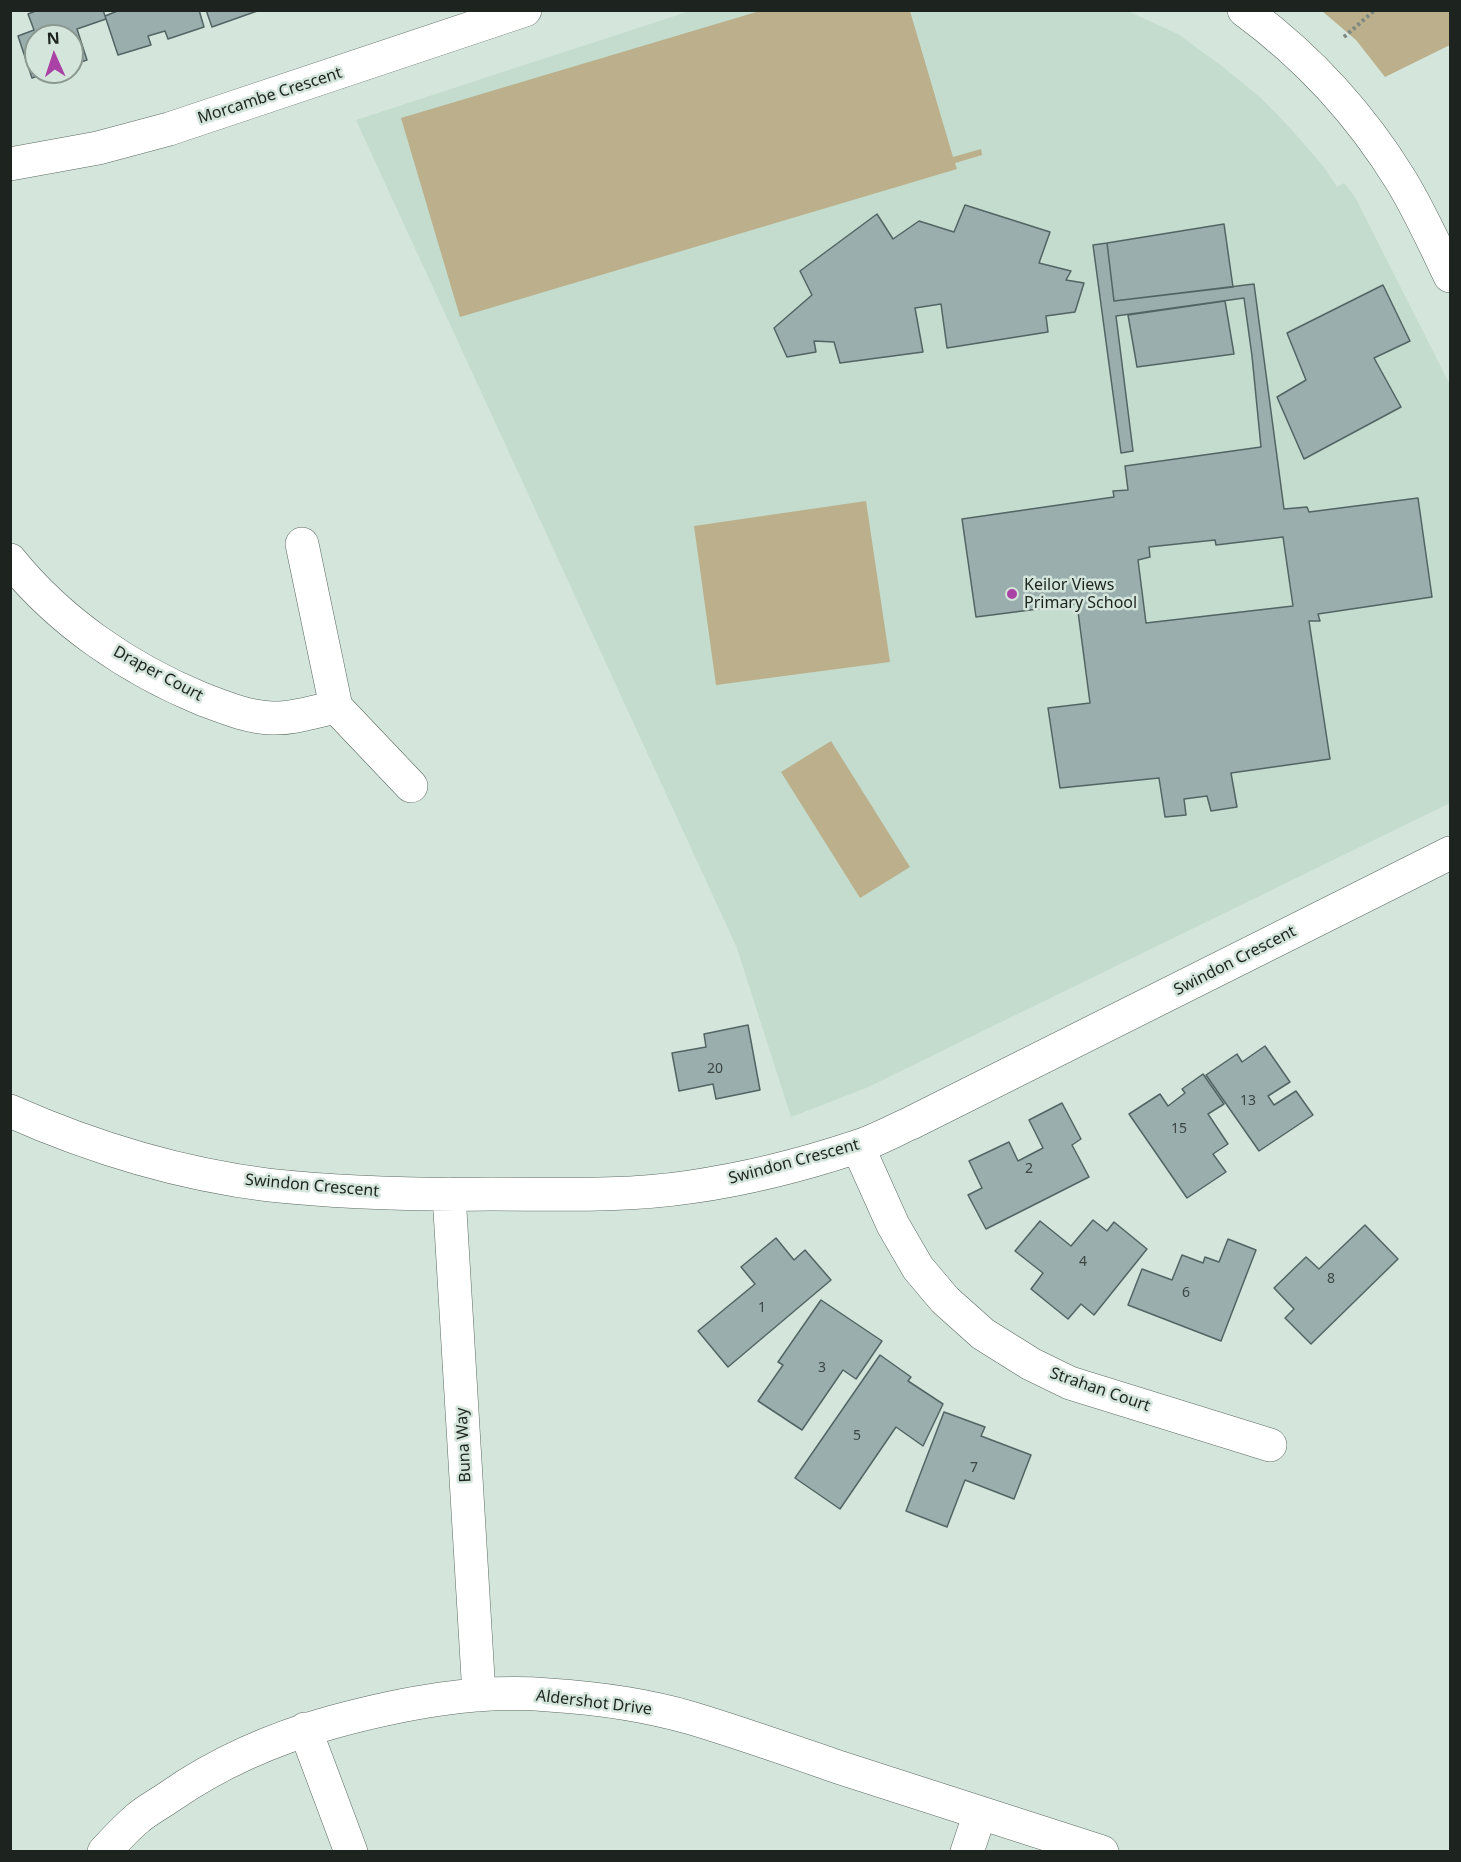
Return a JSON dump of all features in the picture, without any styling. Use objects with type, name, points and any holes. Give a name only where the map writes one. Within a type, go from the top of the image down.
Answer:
[{"type":"street","name":"Morcambe Crescent","points":[[10,164],[98,148],[170,129],[525,10]]},
{"type":"street","points":[[1244,10],[1312,67],[1359,121],[1402,183],[1450,276]]},
{"type":"street","points":[[302,544],[336,707],[411,786]]},
{"type":"street","name":"Draper Court","points":[[10,560],[22,575],[67,617],[113,652],[185,691],[239,714],[274,718],[336,707]]},
{"type":"street","name":"Swindon Crescent","points":[[10,1111],[113,1150],[202,1173],[267,1184],[348,1192],[449,1194],[604,1194],[688,1188],[766,1173],[858,1146],[911,1123],[1450,853]]},
{"type":"street","name":"Strahan Court","points":[[858,1146],[892,1225],[918,1268],[945,1300],[983,1334],[1031,1364],[1070,1383],[1270,1445]]},
{"type":"street","name":"Buna Way","points":[[449,1194],[478,1695]]},
{"type":"street","name":"Aldershot Drive","points":[[104,1851],[139,1817],[186,1785],[236,1757],[305,1729],[390,1708],[436,1699],[478,1695],[548,1695],[621,1704],[689,1717],[1102,1851]]},
{"type":"street","points":[[305,1729],[351,1851]]},
{"type":"street","points":[[967,1851],[980,1813]]},
{"type":"path","points":[[1344,37],[1375,10]]},
{"type":"shaded area","points":[[763,10],[910,11],[953,157],[981,149],[982,155],[955,163],[957,169],[460,317],[401,118]]},
{"type":"shaded area","name":"Keilor Views Primary School","points":[[1125,10],[1178,34],[1223,67],[1261,98],[1291,129],[1323,166],[1337,187],[1344,183],[1355,197],[1450,385],[1450,803],[866,1088],[791,1117],[737,948],[356,120],[690,11]]},
{"type":"shaded area","points":[[1322,11],[1450,11],[1450,45],[1385,77],[1356,40]]},
{"type":"shaded area","points":[[866,501],[890,662],[716,685],[694,526]]},
{"type":"shaded area","points":[[831,741],[910,867],[860,898],[781,772]]},
{"type":"building","points":[[38,10],[103,10],[106,19],[84,27],[84,24],[32,24],[28,14]]},
{"type":"building","points":[[120,10],[199,10],[204,27],[168,39],[165,31],[148,36],[151,45],[118,55],[105,16]]},
{"type":"building","points":[[206,10],[260,10],[212,27]]},
{"type":"building","points":[[24,34],[24,54],[18,36]]},
{"type":"building","points":[[965,205],[1050,232],[1039,263],[1071,271],[1066,280],[1084,283],[1075,312],[1046,316],[1048,332],[947,348],[941,304],[915,308],[923,352],[840,363],[834,342],[814,341],[816,352],[787,357],[774,328],[812,295],[800,271],[877,214],[893,239],[919,221],[954,232]]},
{"type":"building","points":[[1224,224],[1233,287],[1114,301],[1107,243]]},
{"type":"building","points":[[1107,243],[1114,301],[1254,284],[1284,509],[1307,507],[1309,512],[1418,498],[1432,597],[1318,614],[1320,621],[1309,621],[1330,759],[1231,773],[1237,807],[1211,811],[1207,796],[1184,799],[1186,815],[1165,817],[1159,778],[1060,788],[1048,708],[1090,703],[1077,604],[976,617],[962,519],[1114,497],[1113,491],[1128,490],[1125,466],[1261,447],[1244,298],[1116,316],[1133,451],[1121,453],[1093,245]],"holes":[[[1283,537],[1293,606],[1146,623],[1138,560],[1150,557],[1149,547],[1215,540],[1216,545]]]},
{"type":"building","points":[[1383,285],[1410,341],[1374,358],[1401,407],[1304,459],[1277,397],[1306,380],[1287,333]]},
{"type":"building","points":[[1225,301],[1234,354],[1137,367],[1128,315]]},
{"type":"building","points":[[748,1025],[760,1090],[716,1099],[713,1084],[679,1091],[672,1053],[706,1047],[704,1034]]},
{"type":"building","points":[[1265,1046],[1290,1082],[1268,1096],[1274,1105],[1296,1091],[1313,1115],[1259,1151],[1206,1075],[1237,1054],[1242,1062]]},
{"type":"building","points":[[1203,1074],[1224,1104],[1208,1114],[1228,1144],[1213,1154],[1226,1172],[1187,1198],[1129,1114],[1160,1094],[1168,1106],[1185,1093],[1182,1089]]},
{"type":"building","points":[[1062,1103],[1081,1139],[1072,1145],[1089,1177],[986,1229],[968,1195],[982,1188],[969,1161],[1009,1142],[1018,1161],[1043,1148],[1029,1120]]},
{"type":"building","points":[[1093,1220],[1107,1231],[1114,1222],[1147,1249],[1094,1315],[1081,1304],[1068,1319],[1031,1289],[1043,1273],[1015,1251],[1040,1221],[1071,1246]]},
{"type":"building","points":[[1365,1225],[1398,1259],[1311,1344],[1285,1318],[1294,1309],[1274,1288],[1306,1257],[1319,1269]]},
{"type":"building","points":[[776,1238],[794,1260],[805,1250],[831,1280],[728,1367],[698,1331],[755,1284],[741,1267]]},
{"type":"building","points":[[1228,1239],[1256,1250],[1221,1341],[1128,1305],[1142,1269],[1172,1280],[1182,1255],[1203,1263],[1205,1257],[1219,1262]]},
{"type":"building","points":[[821,1300],[882,1341],[856,1379],[843,1370],[802,1430],[758,1401],[783,1365],[778,1362]]},
{"type":"building","points":[[880,1355],[911,1377],[908,1381],[943,1404],[923,1446],[896,1427],[840,1509],[795,1478]]},
{"type":"building","points":[[944,1412],[985,1427],[981,1436],[1031,1455],[1014,1499],[965,1480],[947,1527],[906,1511]]},
{"type":"place","name":"Keilor Views Primary School","points":[[1012,594]]}]
